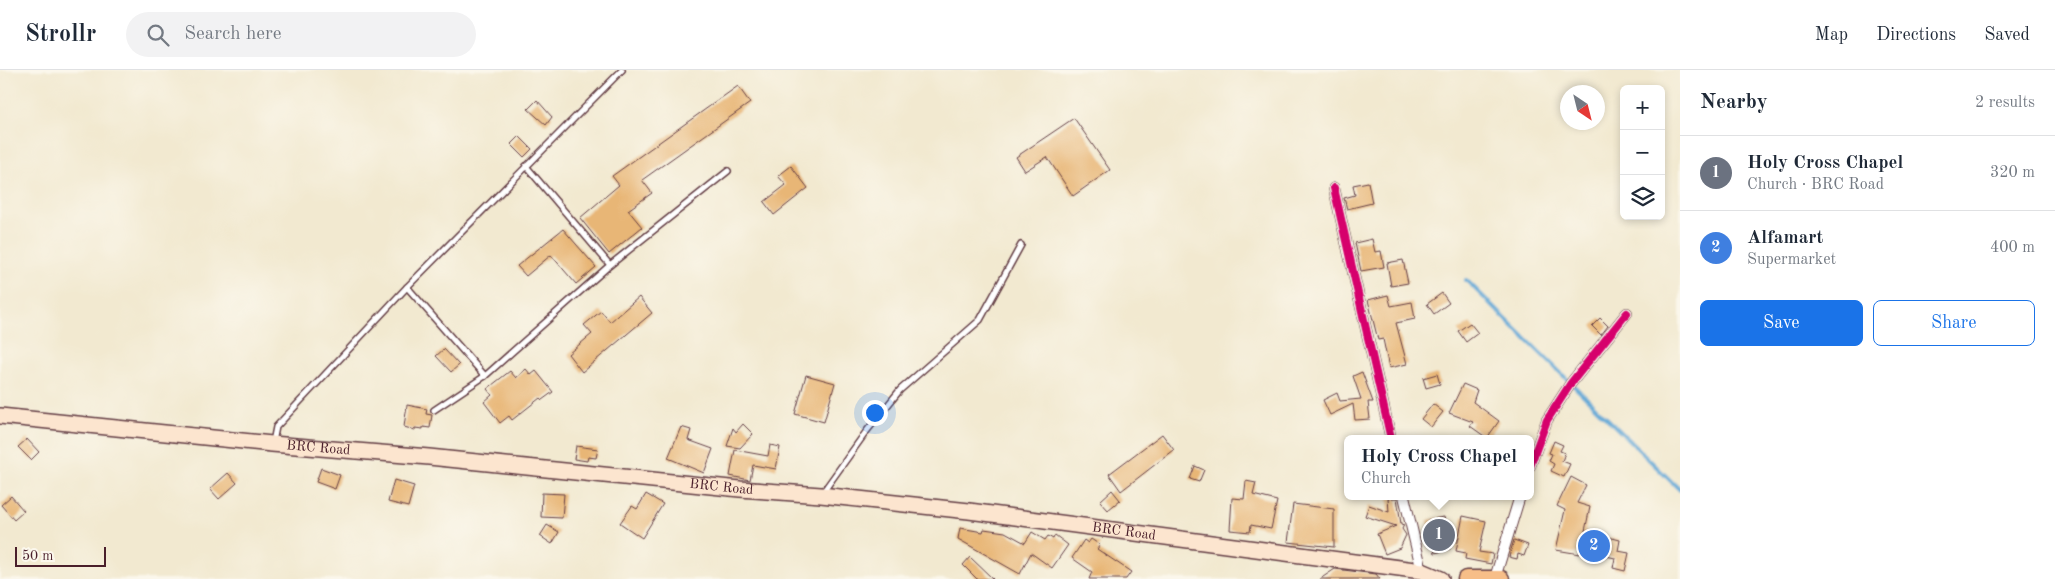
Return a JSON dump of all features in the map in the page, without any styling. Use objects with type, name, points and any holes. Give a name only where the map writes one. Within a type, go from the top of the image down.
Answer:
[{"type":"main road","name":"BRC Road","points":[[0,416],[272,444],[429,457],[740,489],[821,495],[978,513],[1422,571],[1441,579]]},
{"type":"main road","points":[[1466,579],[1501,579]]},
{"type":"street","points":[[1334,188],[1390,435]]},
{"type":"street","points":[[1534,455],[1547,420],[1571,383],[1627,313]]},
{"type":"street","points":[[1405,500],[1422,571]]},
{"type":"street","points":[[1495,578],[1519,500]]},
{"type":"lane","points":[[272,444],[276,427],[407,287],[622,70]]},
{"type":"lane","points":[[526,166],[610,265]]},
{"type":"lane","points":[[434,410],[484,376],[610,265],[728,171]]},
{"type":"lane","points":[[821,495],[866,432],[900,390],[980,320],[1021,245]]},
{"type":"lane","points":[[407,287],[484,376]]},
{"type":"building","points":[[738,86],[750,103],[642,180],[652,193],[628,210],[642,227],[609,254],[580,218],[619,185],[612,176]]},
{"type":"building","points":[[537,100],[552,117],[546,125],[528,109]]},
{"type":"building","points":[[1074,118],[1110,170],[1073,196],[1047,157],[1025,171],[1016,157]]},
{"type":"building","points":[[519,136],[532,149],[524,157],[511,144]]},
{"type":"building","points":[[791,166],[808,188],[774,215],[764,202],[786,185],[778,176]]},
{"type":"building","points":[[1368,182],[1372,203],[1347,209],[1344,198],[1355,195],[1353,185]]},
{"type":"building","points":[[563,229],[596,267],[576,284],[551,255],[526,276],[517,266]]},
{"type":"building","points":[[1372,239],[1375,252],[1381,251],[1384,267],[1361,271],[1355,243]]},
{"type":"building","points":[[1403,260],[1408,283],[1391,286],[1387,263]]},
{"type":"building","points":[[1442,293],[1449,303],[1434,314],[1427,304]]},
{"type":"building","points":[[1388,295],[1391,306],[1412,302],[1415,319],[1396,323],[1407,364],[1389,368],[1383,339],[1378,340],[1368,300]]},
{"type":"building","points":[[639,297],[652,313],[582,372],[568,354],[592,334],[584,325],[601,311],[610,322]]},
{"type":"building","points":[[1600,318],[1608,326],[1601,335],[1592,326]]},
{"type":"building","points":[[1470,323],[1478,333],[1466,342],[1458,331]]},
{"type":"building","points":[[444,349],[459,365],[451,372],[436,356]]},
{"type":"building","points":[[526,369],[531,375],[536,371],[553,392],[542,400],[540,398],[512,420],[509,416],[500,423],[484,402],[492,395],[487,389],[510,371],[516,378]]},
{"type":"building","points":[[1362,372],[1373,402],[1368,402],[1370,419],[1355,420],[1353,404],[1330,415],[1323,400],[1337,393],[1340,401],[1361,399],[1353,376]]},
{"type":"building","points":[[1437,374],[1440,384],[1426,388],[1423,378]]},
{"type":"building","points":[[806,375],[835,383],[824,422],[795,414]]},
{"type":"building","points":[[1463,384],[1477,390],[1473,402],[1499,421],[1489,435],[1483,435],[1470,426],[1473,422],[1449,413]]},
{"type":"building","points":[[1433,404],[1443,412],[1431,427],[1421,419]]},
{"type":"building","points":[[407,405],[427,409],[426,414],[432,415],[430,428],[415,428],[415,430],[404,427]]},
{"type":"building","points":[[743,424],[753,434],[740,448],[727,446],[733,428],[736,432]]},
{"type":"building","points":[[681,427],[691,430],[688,440],[713,449],[704,473],[668,458]]},
{"type":"building","points":[[1162,434],[1174,450],[1121,491],[1109,474]]},
{"type":"building","points":[[27,439],[39,452],[31,460],[18,447]]},
{"type":"building","points":[[1554,441],[1563,445],[1560,451],[1565,453],[1562,461],[1570,464],[1564,477],[1551,471],[1554,464],[1549,461],[1552,454],[1549,453]]},
{"type":"building","points":[[770,445],[780,447],[776,469],[753,465],[750,480],[730,476],[735,450],[768,456]]},
{"type":"building","points":[[576,446],[598,449],[596,458],[588,457],[587,461],[574,459]]},
{"type":"building","points":[[1195,466],[1204,470],[1199,482],[1190,479]]},
{"type":"building","points":[[321,468],[340,475],[335,489],[316,482]]},
{"type":"building","points":[[228,473],[237,483],[219,499],[210,489]]},
{"type":"building","points":[[1571,477],[1586,485],[1577,503],[1590,507],[1585,531],[1620,540],[1618,551],[1629,553],[1625,571],[1613,568],[1615,558],[1580,550],[1580,554],[1556,550],[1565,510],[1557,506]]},
{"type":"building","points":[[394,480],[414,486],[408,507],[388,502]]},
{"type":"building","points":[[1246,481],[1256,483],[1253,495],[1277,501],[1271,529],[1251,525],[1250,532],[1230,530],[1232,498],[1244,499]]},
{"type":"building","points":[[1112,490],[1120,500],[1108,510],[1100,501]]},
{"type":"building","points":[[542,493],[564,494],[562,518],[541,517]]},
{"type":"building","points":[[646,494],[663,504],[642,538],[620,523],[632,506],[637,509]]},
{"type":"building","points":[[11,496],[24,511],[14,520],[1,505]]},
{"type":"building","points":[[1388,500],[1397,500],[1401,524],[1404,525],[1402,529],[1406,535],[1400,548],[1385,554],[1377,534],[1396,526],[1365,516],[1369,505],[1389,512]]},
{"type":"building","points":[[1293,504],[1334,509],[1334,547],[1288,542]]},
{"type":"building","points":[[1463,516],[1486,521],[1479,552],[1493,554],[1491,564],[1465,559],[1466,553],[1456,551]]},
{"type":"building","points":[[1444,517],[1450,549],[1435,553],[1428,520]]},
{"type":"building","points":[[547,525],[559,532],[552,544],[540,536]]},
{"type":"building","points":[[960,528],[983,532],[984,529],[1005,532],[1025,543],[1032,532],[1045,540],[1048,536],[1053,539],[1055,535],[1068,545],[1052,568],[1031,553],[1020,574],[958,539]]},
{"type":"building","points":[[1091,539],[1100,545],[1097,549],[1131,572],[1126,579],[1089,579],[1092,572],[1072,558],[1084,540],[1088,543]]},
{"type":"building","points":[[1514,540],[1528,545],[1524,556],[1518,554],[1517,559],[1509,557]]},
{"type":"building","points":[[970,557],[993,579],[977,579],[963,565]]},
{"type":"building","points":[[1335,569],[1376,574],[1380,579],[1320,579]]},
{"type":"waterway","points":[[1466,280],[1680,490]]},
{"type":"cycle path","points":[[1334,188],[1390,435]]},
{"type":"cycle path","points":[[1534,455],[1547,420],[1571,383],[1627,313]]},
{"type":"place","name":"Holy Cross Chapel","points":[[1439,535]]},
{"type":"place","name":"Alfamart","points":[[1594,546]]}]
